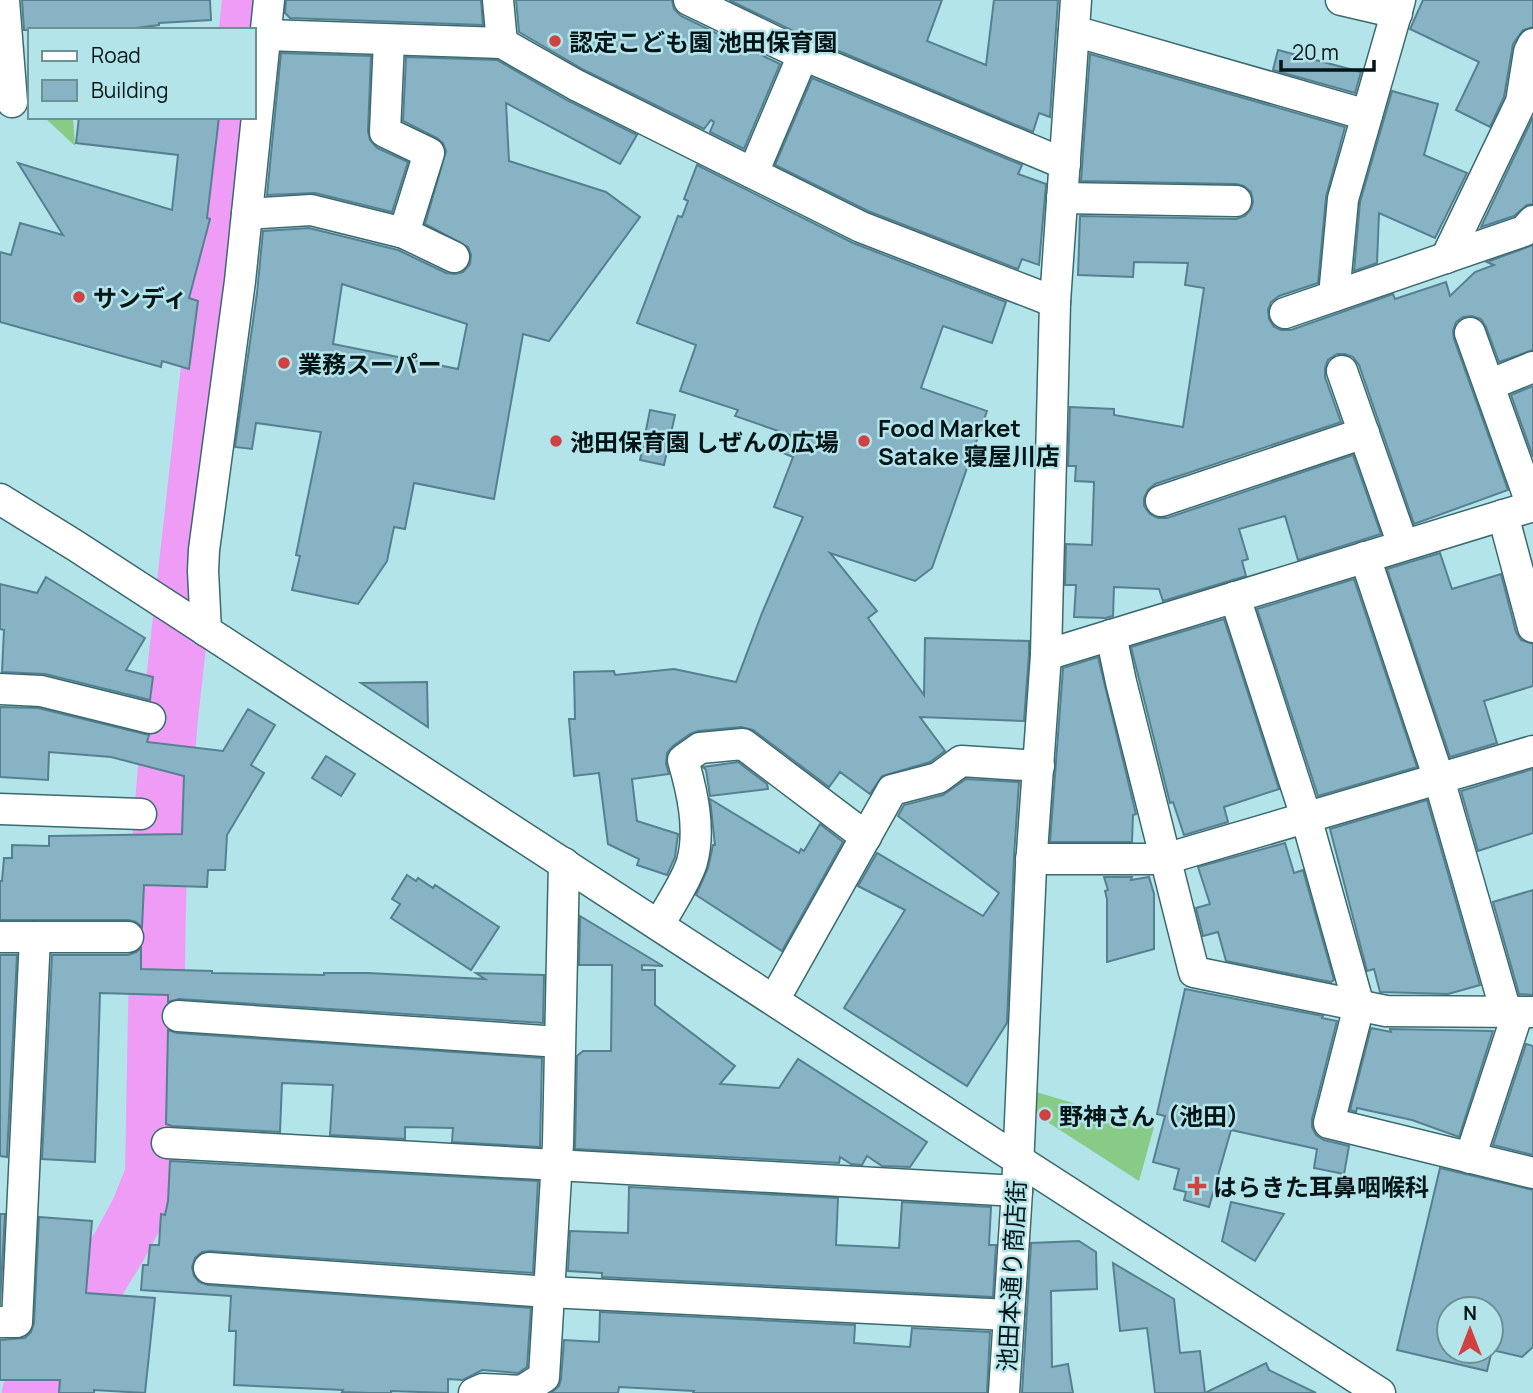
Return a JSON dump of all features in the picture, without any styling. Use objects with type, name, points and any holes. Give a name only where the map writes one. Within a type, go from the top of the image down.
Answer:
[{"type":"street","points":[[4,0],[12,102]]},
{"type":"street","points":[[202,628],[204,550],[247,214],[269,0]]},
{"type":"street","points":[[498,0],[502,43]]},
{"type":"street","points":[[689,0],[803,55],[1065,164]]},
{"type":"street","name":"池田本通り商店街","points":[[1004,1393],[1017,1191],[1031,859],[1046,655],[1055,302],[1076,0]]},
{"type":"street","points":[[1334,296],[1343,199],[1399,6],[1341,0]]},
{"type":"street","points":[[1074,31],[1367,115]]},
{"type":"street","points":[[266,35],[502,43],[576,85],[861,227],[1055,302]]},
{"type":"street","points":[[389,40],[385,132],[429,153],[404,233]]},
{"type":"street","points":[[1446,257],[1521,102],[1533,44]]},
{"type":"street","points":[[753,173],[803,55]]},
{"type":"street","points":[[1062,198],[1236,201]]},
{"type":"street","points":[[247,214],[311,209],[404,233],[454,257]]},
{"type":"street","points":[[1285,313],[1524,231],[1533,221]]},
{"type":"street","points":[[1046,655],[1533,506],[1470,333]]},
{"type":"street","points":[[1489,386],[1533,367]]},
{"type":"street","points":[[1342,371],[1403,545]]},
{"type":"street","points":[[1161,501],[1364,433]]},
{"type":"street","points":[[0,499],[1380,1393]]},
{"type":"street","points":[[1503,515],[1533,627]]},
{"type":"street","points":[[1365,557],[1519,1012],[1470,1158]]},
{"type":"street","points":[[1235,597],[1306,817],[1359,1006],[1329,1123],[1533,1173]]},
{"type":"street","points":[[1111,635],[1194,972],[1386,1011],[1519,1012]]},
{"type":"street","points":[[0,689],[41,691],[150,718]]},
{"type":"street","points":[[659,925],[692,864],[697,836],[690,783],[683,760],[700,748],[744,744],[866,837]]},
{"type":"street","points":[[1031,859],[1166,859],[1533,751]]},
{"type":"street","points":[[774,1000],[892,790],[939,778],[961,761],[1039,766]]},
{"type":"street","points":[[0,809],[141,814]]},
{"type":"street","points":[[474,1393],[483,1389],[522,1392],[544,1377],[556,1166],[564,863]]},
{"type":"street","points":[[0,937],[128,937]]},
{"type":"street","points":[[0,1322],[17,1322],[35,937]]},
{"type":"street","points":[[178,1017],[559,1042]]},
{"type":"street","points":[[167,1143],[1017,1191]]},
{"type":"street","points":[[209,1268],[549,1292],[1009,1315]]},
{"type":"green space","points":[[46,119],[73,119],[75,146]]},
{"type":"green space","points":[[1036,1092],[1154,1127],[1139,1181],[1035,1114]]},
{"type":"building","points":[[22,0],[210,0],[211,20],[159,23],[136,28],[24,30]]},
{"type":"building","points":[[286,0],[481,0],[483,25],[290,18],[285,13]]},
{"type":"building","points":[[516,0],[672,0],[674,9],[681,16],[780,64],[744,149],[710,132],[714,122],[711,120],[704,129],[584,70],[519,32]]},
{"type":"building","points":[[729,0],[942,0],[927,41],[986,65],[994,0],[1058,0],[1050,117],[1039,113],[1033,132],[810,39]]},
{"type":"building","points":[[1423,0],[1533,0],[1533,27],[1523,30],[1513,44],[1504,97],[1490,127],[1456,110],[1479,62],[1410,29]]},
{"type":"building","points":[[1278,50],[1361,72],[1355,93],[1273,70]]},
{"type":"building","points":[[281,53],[371,56],[368,131],[370,140],[377,148],[408,162],[392,212],[315,193],[267,195]]},
{"type":"building","points":[[1090,54],[1345,127],[1326,197],[1318,283],[1279,296],[1271,302],[1269,319],[1274,327],[1291,330],[1393,294],[1395,299],[1446,282],[1450,296],[1475,272],[1494,265],[1487,262],[1533,245],[1533,350],[1499,362],[1481,319],[1463,317],[1456,322],[1453,331],[1508,490],[1414,524],[1359,365],[1353,357],[1337,354],[1328,360],[1325,377],[1341,422],[1155,484],[1144,498],[1144,506],[1150,514],[1167,518],[1353,455],[1381,534],[1298,560],[1285,516],[1239,529],[1248,559],[1242,561],[1246,576],[1163,601],[1159,589],[1114,587],[1113,616],[1074,617],[1076,585],[1065,585],[1066,544],[1092,545],[1094,482],[1075,481],[1076,466],[1068,466],[1070,407],[1114,409],[1114,415],[1183,427],[1204,288],[1185,285],[1188,263],[1134,262],[1133,277],[1078,275],[1080,216],[1236,219],[1245,216],[1253,202],[1251,192],[1236,184],[1081,181]]},
{"type":"building","points":[[406,57],[497,60],[567,100],[637,135],[620,164],[506,103],[509,161],[606,192],[640,217],[549,341],[523,334],[494,499],[414,483],[405,529],[394,527],[387,561],[358,604],[292,590],[300,556],[296,555],[321,432],[256,423],[252,449],[235,447],[263,231],[309,228],[398,250],[446,273],[463,272],[470,264],[468,247],[425,224],[446,151],[443,143],[403,121]],"holes":[[[342,284],[467,324],[458,369],[333,344]]]},
{"type":"building","points":[[812,78],[1022,165],[1018,174],[1046,184],[1039,265],[1022,259],[1018,269],[868,211],[775,165]]},
{"type":"building","points":[[1392,91],[1438,104],[1424,155],[1467,173],[1435,238],[1379,213],[1377,263],[1354,271],[1360,202]]},
{"type":"building","points":[[1533,117],[1533,204],[1527,205],[1514,216],[1481,227]]},
{"type":"building","points":[[79,119],[219,119],[207,218],[210,219],[189,298],[198,301],[189,369],[162,361],[161,367],[0,322],[0,252],[11,255],[20,223],[63,235],[18,163],[172,210],[178,155],[76,143]]},
{"type":"building","points":[[697,165],[853,243],[1006,302],[992,343],[943,326],[921,388],[987,411],[932,568],[915,581],[830,553],[877,611],[868,618],[924,695],[925,638],[1029,641],[1029,654],[1024,721],[920,717],[945,751],[930,762],[882,776],[870,794],[840,772],[829,787],[753,730],[741,727],[690,734],[667,753],[669,774],[632,779],[637,821],[678,834],[675,857],[667,875],[637,865],[639,859],[608,844],[599,773],[574,776],[569,719],[575,719],[574,672],[614,671],[615,675],[674,669],[736,682],[803,517],[774,507],[793,457],[783,453],[790,435],[735,416],[738,410],[680,391],[696,345],[637,323],[678,216],[682,217],[688,201],[684,199]]},
{"type":"building","points":[[1533,386],[1533,457],[1511,395]]},
{"type":"building","points":[[650,410],[675,415],[664,465],[640,460]]},
{"type":"building","points":[[1440,553],[1452,589],[1501,574],[1516,632],[1521,640],[1533,644],[1533,686],[1484,701],[1497,743],[1450,757],[1387,569]]},
{"type":"building","points":[[46,577],[145,638],[126,670],[153,677],[150,700],[45,674],[2,672],[4,630],[0,629],[0,584],[37,593]]},
{"type":"building","points":[[1354,579],[1417,767],[1318,796],[1257,609]]},
{"type":"building","points":[[1224,619],[1279,789],[1224,807],[1228,822],[1184,835],[1173,802],[1170,803],[1131,647]]},
{"type":"building","points":[[1098,657],[1136,814],[1133,815],[1132,842],[1050,842],[1063,668]]},
{"type":"building","points":[[427,682],[428,727],[361,683]]},
{"type":"building","points":[[0,707],[38,708],[149,735],[147,742],[223,751],[248,709],[275,725],[251,765],[264,773],[227,835],[225,870],[208,870],[207,887],[144,885],[142,927],[128,920],[0,920],[0,881],[4,858],[12,858],[12,845],[49,846],[49,836],[182,834],[184,776],[111,757],[49,752],[48,780],[0,777]]},
{"type":"building","points":[[326,756],[355,774],[341,796],[312,778]]},
{"type":"building","points":[[738,762],[767,784],[768,789],[710,796],[706,770],[703,767]]},
{"type":"building","points":[[1533,769],[1533,833],[1478,851],[1461,791]]},
{"type":"building","points":[[966,779],[1019,782],[1007,1023],[967,1086],[844,1008],[905,910],[858,886],[877,853],[983,916],[999,893],[898,816],[904,805],[943,795]]},
{"type":"building","points":[[710,799],[799,853],[801,849],[804,851],[820,824],[843,842],[782,951],[696,895],[715,845]]},
{"type":"building","points":[[1427,800],[1480,985],[1448,994],[1380,992],[1374,969],[1367,971],[1330,829]]},
{"type":"building","points":[[1285,843],[1294,873],[1303,870],[1334,980],[1331,982],[1226,961],[1218,932],[1203,936],[1196,908],[1210,904],[1198,867]]},
{"type":"building","points":[[407,875],[416,881],[418,878],[433,888],[435,885],[499,927],[471,970],[391,918],[400,904],[392,899]]},
{"type":"building","points":[[1104,877],[1132,877],[1131,880],[1149,877],[1154,894],[1154,949],[1107,962],[1105,891],[1108,890]]},
{"type":"building","points":[[1533,890],[1533,995],[1519,994],[1493,902]]},
{"type":"building","points":[[580,916],[663,966],[642,965],[642,970],[655,970],[655,1005],[735,1066],[720,1084],[779,1088],[798,1059],[927,1142],[910,1167],[882,1166],[867,1156],[862,1165],[851,1164],[840,1157],[839,1163],[575,1149],[577,1056],[583,1051],[611,1051],[612,965],[579,965]]},
{"type":"building","points":[[141,948],[141,969],[324,975],[368,973],[485,979],[476,973],[544,975],[543,1023],[179,999],[168,1002],[168,995],[100,993],[95,1162],[42,1159],[52,955],[128,955]]},
{"type":"building","points":[[0,955],[17,955],[7,1157],[0,1156]]},
{"type":"building","points":[[1185,989],[1337,1021],[1312,1127],[1316,1135],[1324,1140],[1349,1146],[1344,1174],[1314,1168],[1317,1149],[1231,1130],[1209,1207],[1184,1200],[1186,1192],[1174,1189],[1179,1169],[1153,1162],[1165,1116],[1157,1114]]},
{"type":"building","points":[[1371,1028],[1391,1032],[1390,1029],[1493,1031],[1459,1137],[1412,1120],[1357,1108],[1356,1112],[1350,1110]]},
{"type":"building","points":[[168,1030],[177,1033],[542,1058],[540,1147],[452,1142],[453,1128],[405,1127],[405,1139],[330,1135],[333,1085],[282,1083],[280,1132],[172,1126],[166,1124]]},
{"type":"building","points":[[1526,1044],[1533,1046],[1533,1155],[1493,1145]]},
{"type":"building","points":[[170,1161],[538,1181],[533,1273],[210,1251],[202,1252],[195,1258],[192,1267],[199,1282],[208,1285],[531,1308],[527,1367],[518,1373],[482,1370],[463,1380],[448,1379],[448,1393],[342,1392],[343,1390],[234,1385],[236,1331],[229,1331],[231,1296],[141,1290],[143,1265],[148,1265],[150,1245],[159,1245],[161,1214],[165,1215],[168,1201]]},
{"type":"building","points":[[1440,1168],[1533,1190],[1533,1347],[1522,1357],[1505,1353],[1505,1295],[1435,1295],[1435,1359],[1397,1350]]},
{"type":"building","points":[[629,1187],[838,1198],[836,1245],[899,1248],[902,1202],[991,1207],[989,1245],[996,1245],[993,1297],[602,1277],[602,1273],[568,1271],[570,1231],[628,1233]]},
{"type":"building","points":[[1231,1202],[1284,1214],[1255,1261],[1222,1241]]},
{"type":"building","points":[[0,1214],[5,1214],[0,1305]]},
{"type":"building","points":[[39,1217],[92,1221],[86,1293],[155,1298],[145,1393],[94,1390],[94,1393],[59,1393],[60,1380],[0,1380],[0,1340],[25,1338],[34,1323]]},
{"type":"building","points":[[1079,1241],[1096,1252],[1097,1289],[1051,1291],[1052,1367],[1068,1364],[1073,1393],[1022,1393],[1031,1243]]},
{"type":"building","points":[[1113,1263],[1174,1299],[1180,1353],[1200,1351],[1205,1393],[1155,1393],[1147,1328],[1120,1331]]},
{"type":"building","points":[[600,1312],[855,1325],[854,1343],[910,1347],[912,1328],[990,1332],[987,1393],[693,1393],[694,1391],[619,1387],[618,1393],[551,1393],[559,1386],[561,1379],[564,1340],[599,1342]]},
{"type":"building","points":[[1266,1363],[1269,1370],[1316,1393],[1205,1393]]},
{"type":"building","points":[[1461,1365],[1488,1365],[1487,1371]]},
{"type":"waterway","points":[[247,28],[250,0]]},
{"type":"waterway","points":[[30,1393],[120,1245],[139,1210],[153,1175],[159,854],[170,717],[237,119]]},
{"type":"place","name":"認定こども園 池田保育園","points":[[555,41]]},
{"type":"place","name":"サンディ","points":[[79,297]]},
{"type":"place","name":"業務スーパー","points":[[284,363]]},
{"type":"place","name":"池田保育園 しぜんの広場","points":[[556,441]]},
{"type":"place","name":"Food Market Satake 寝屋川店","points":[[864,441]]},
{"type":"place","name":"野神さん（池田）","points":[[1045,1115]]},
{"type":"place","name":"はらきた耳鼻咽喉科","points":[[1197,1186]]}]
